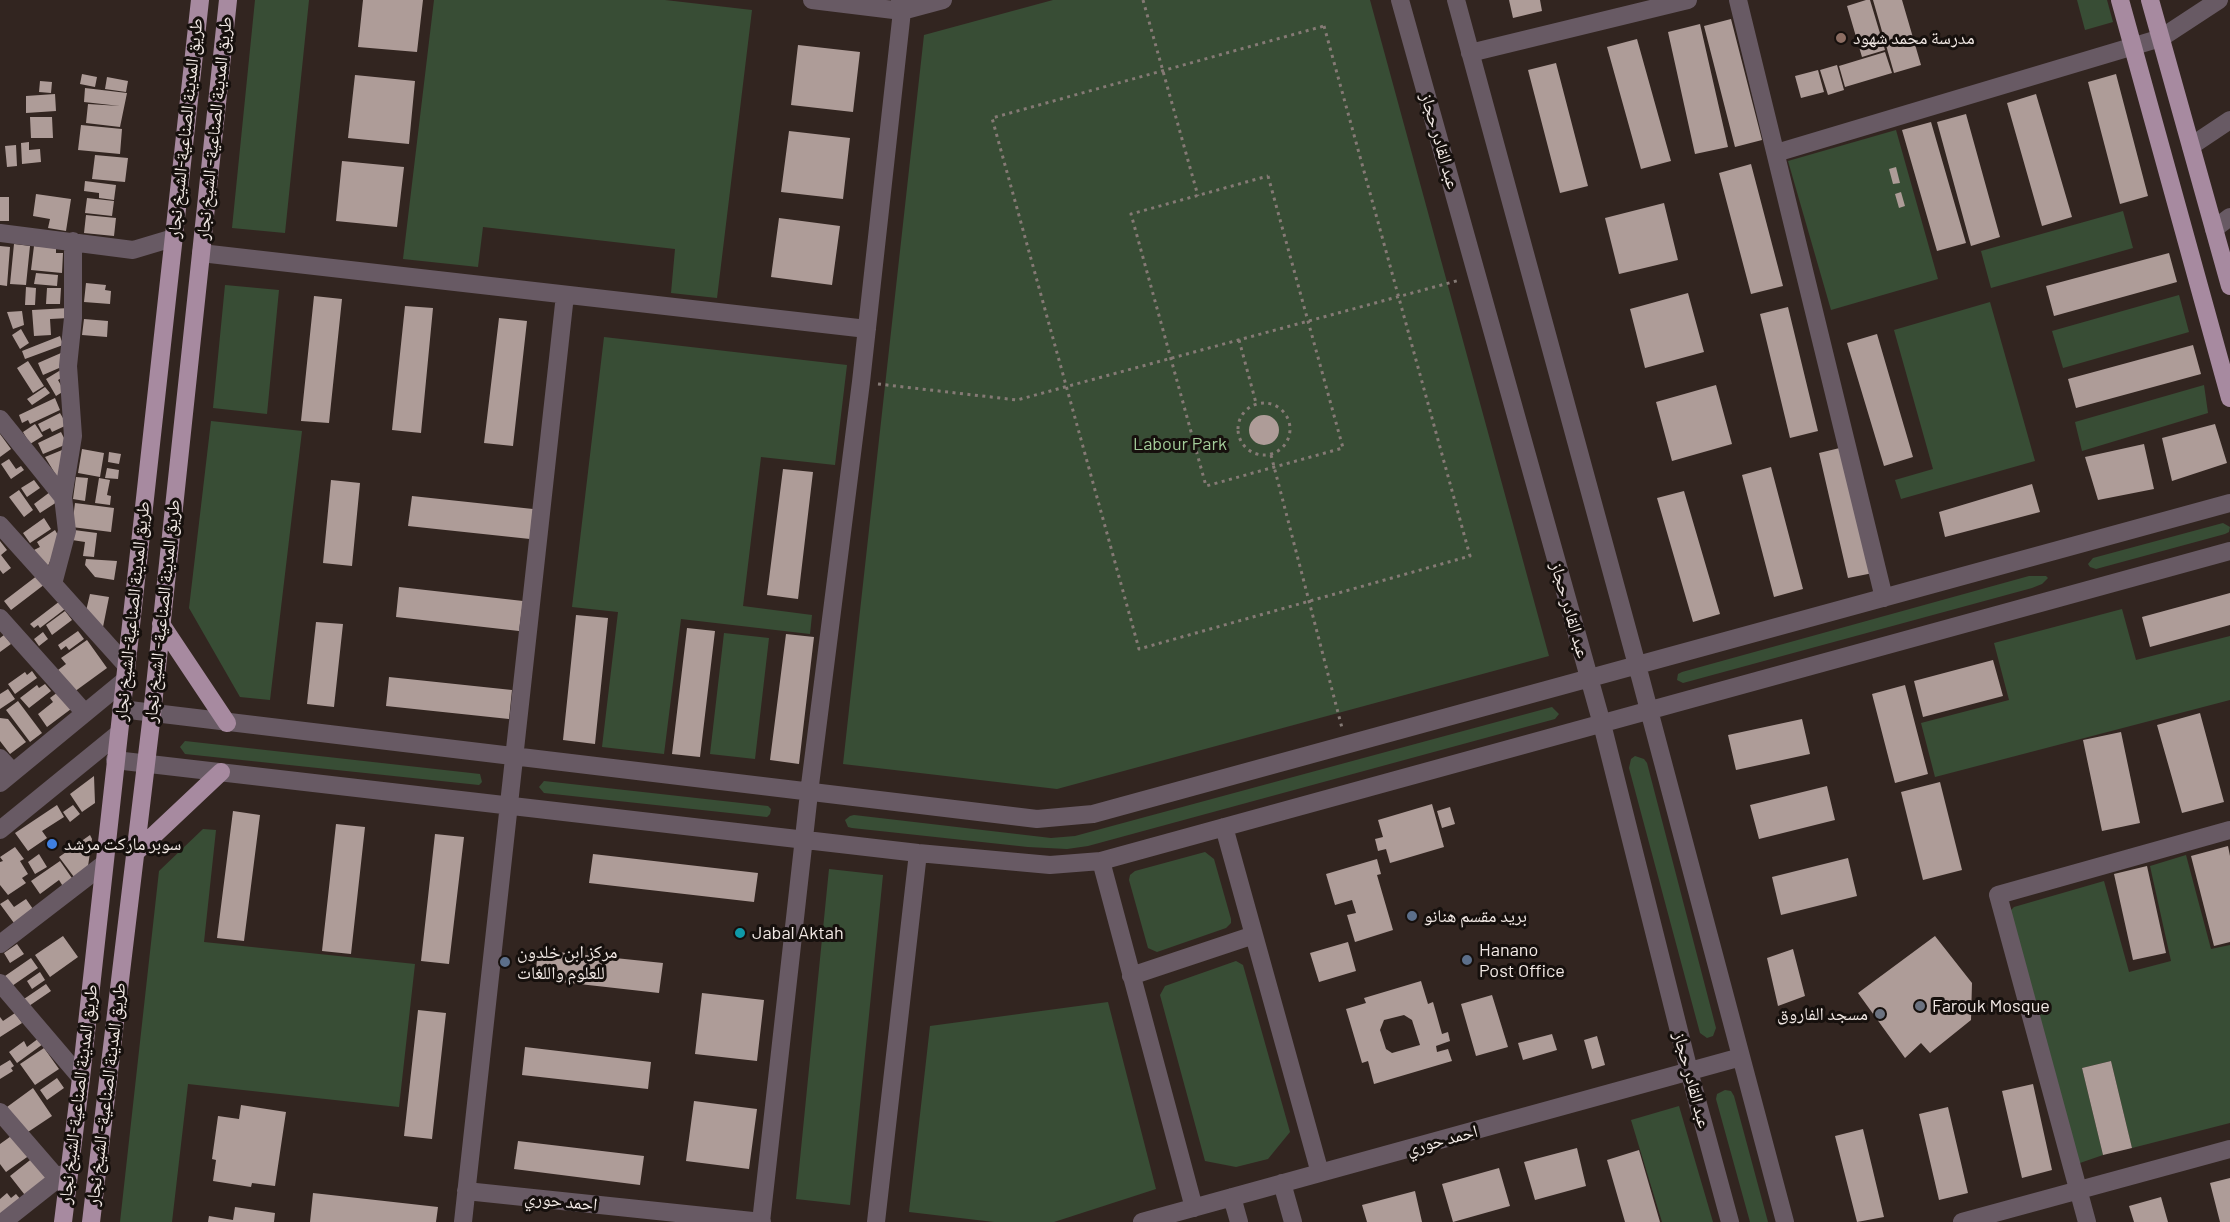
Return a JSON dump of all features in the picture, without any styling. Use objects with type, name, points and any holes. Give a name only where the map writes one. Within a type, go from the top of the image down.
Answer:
[{"type":"main road","name":"طريق المدينة الصناعية-الشيخ نجار","points":[[63,1222],[63,1175],[81,1078],[200,0]]},
{"type":"main road","name":"طريق المدينة الصناعية- الشيخ نجار","points":[[91,1222],[152,714],[228,0]]},
{"type":"main road","points":[[2120,0],[2230,398]]},
{"type":"main road","points":[[2150,0],[2230,286]]},
{"type":"main road","points":[[161,624],[226,723]]},
{"type":"main road","points":[[135,853],[221,772]]},
{"type":"street","points":[[812,0],[901,6],[943,0]]},
{"type":"street","name":"عبد القادر حجاز","points":[[1400,0],[1602,724],[1689,1071],[1730,1222]]},
{"type":"street","points":[[1456,0],[1650,710],[1785,1222]]},
{"type":"street","points":[[1470,53],[1688,0]]},
{"type":"street","points":[[1738,0],[1884,598]]},
{"type":"street","points":[[1776,153],[2161,38],[2219,0]]},
{"type":"street","points":[[762,1222],[809,793],[861,382],[901,6]]},
{"type":"street","points":[[2191,146],[2230,120]]},
{"type":"street","points":[[2214,229],[2230,217]]},
{"type":"street","points":[[0,232],[133,249],[173,238]]},
{"type":"street","points":[[53,584],[67,531],[63,497],[73,436],[68,366],[73,318],[73,241]]},
{"type":"street","points":[[201,254],[867,329]]},
{"type":"street","points":[[463,1222],[566,295]]},
{"type":"street","points":[[0,419],[63,497]]},
{"type":"street","points":[[121,709],[1037,819],[1093,814],[2230,503]]},
{"type":"street","points":[[0,525],[53,584],[125,673],[85,713],[6,778],[0,758]]},
{"type":"street","points":[[115,760],[918,853],[1050,865],[1101,861],[2230,551]]},
{"type":"street","points":[[0,618],[85,713]]},
{"type":"street","points":[[0,830],[118,734]]},
{"type":"street","points":[[1224,827],[1320,1173]]},
{"type":"street","points":[[2087,1222],[1998,895],[2230,830]]},
{"type":"street","points":[[876,1222],[918,853]]},
{"type":"street","points":[[1101,861],[1194,1208]]},
{"type":"street","points":[[0,944],[104,864]]},
{"type":"street","points":[[1131,976],[1254,935]]},
{"type":"street","points":[[0,983],[81,1078]]},
{"type":"street","name":"احمد حوري","points":[[1142,1222],[1741,1057]]},
{"type":"street","points":[[0,1112],[63,1175],[3,1222]]},
{"type":"street","points":[[1962,1222],[2230,1149]]},
{"type":"street","points":[[1282,1184],[1293,1222]]},
{"type":"street","name":"احمد حوري","points":[[466,1191],[762,1222]]},
{"type":"street","points":[[1232,1197],[1239,1222]]},
{"type":"path","points":[[1143,0],[1198,196]]},
{"type":"path","points":[[1324,26],[1470,556],[1139,649],[992,118],[1163,71],[1324,26]]},
{"type":"path","points":[[1268,176],[1343,448],[1206,486],[1131,214],[1198,196],[1268,176]]},
{"type":"path","points":[[861,382],[1017,400],[1477,276]]},
{"type":"path","points":[[1239,340],[1256,403]]},
{"type":"path","points":[[1256,403],[1277,405],[1290,421],[1287,441],[1271,454],[1251,452],[1238,436],[1240,416],[1256,403]]},
{"type":"path","points":[[1271,454],[1347,745]]},
{"type":"green space","points":[[255,0],[309,0],[285,233],[232,228]]},
{"type":"green space","points":[[434,0],[665,0],[752,10],[717,298],[671,293],[675,249],[483,227],[478,267],[403,259]]},
{"type":"green space","name":"Labour Park","points":[[1053,0],[1370,0],[1549,656],[1057,789],[843,764],[924,35]]},
{"type":"green space","points":[[2077,0],[2107,0],[2113,22],[2085,30]]},
{"type":"green space","points":[[1896,130],[1938,279],[1831,310],[1788,161]]},
{"type":"green space","points":[[2123,211],[2133,248],[1991,288],[1981,251]]},
{"type":"green space","points":[[225,285],[279,290],[267,414],[213,408]]},
{"type":"green space","points":[[2179,295],[2189,332],[2063,368],[2052,331]]},
{"type":"green space","points":[[1990,302],[2035,461],[1901,499],[1895,480],[1933,469],[1894,330]]},
{"type":"green space","points":[[604,337],[847,365],[835,465],[761,457],[743,606],[812,615],[810,634],[681,619],[664,754],[602,747],[618,612],[572,607]]},
{"type":"green space","points":[[2204,385],[2208,413],[2082,451],[2075,422]]},
{"type":"green space","points":[[211,421],[302,431],[270,700],[240,697],[189,608]]},
{"type":"green space","points":[[2223,523],[2230,527],[2229,532],[2225,534],[2096,569],[2088,564],[2093,558]]},
{"type":"green space","points":[[2029,576],[2048,578],[2042,584],[2032,588],[1683,683],[1677,680],[1678,674],[1682,672]]},
{"type":"green space","points":[[2122,609],[2136,660],[2230,636],[2230,700],[1935,777],[1921,723],[2009,700],[1994,643]]},
{"type":"green space","points":[[724,633],[769,638],[755,759],[710,754]]},
{"type":"green space","points":[[1552,707],[1559,714],[1555,719],[1088,846],[1067,849],[1028,847],[852,828],[848,827],[845,820],[854,815],[1051,838],[1075,836]]},
{"type":"green space","points":[[185,741],[480,774],[482,782],[479,785],[185,754],[180,747]]},
{"type":"green space","points":[[1635,756],[1644,759],[1647,763],[1716,1028],[1713,1036],[1707,1038],[1700,1033],[1629,768],[1631,759]]},
{"type":"green space","points":[[544,781],[768,806],[771,809],[767,817],[544,793],[539,787]]},
{"type":"green space","points":[[203,829],[216,830],[204,942],[415,964],[399,1107],[188,1084],[172,1222],[120,1222],[159,871]]},
{"type":"green space","points":[[1205,852],[1214,859],[1231,923],[1226,928],[1157,952],[1148,948],[1129,880],[1130,875],[1135,871]]},
{"type":"green space","points":[[2186,855],[2211,949],[2230,945],[2230,1123],[2132,1148],[2111,1061],[2082,1068],[2103,1155],[2077,1164],[2008,913],[2014,907],[2104,881],[2129,972],[2171,961],[2150,866]]},
{"type":"green space","points":[[829,869],[883,875],[850,1205],[796,1199]]},
{"type":"green space","points":[[1236,961],[1243,965],[1290,1132],[1268,1159],[1236,1167],[1205,1161],[1160,995],[1165,986]]},
{"type":"green space","points":[[1108,1002],[1156,1189],[1054,1222],[994,1222],[909,1212],[930,1026]]},
{"type":"green space","points":[[1725,1090],[1731,1091],[1734,1096],[1768,1222],[1750,1222],[1716,1099],[1717,1094]]},
{"type":"green space","points":[[1679,1106],[1713,1222],[1662,1222],[1631,1120]]},
{"type":"building","points":[[363,0],[423,0],[417,52],[358,47]]},
{"type":"building","points":[[1509,0],[1540,0],[1542,11],[1513,18]]},
{"type":"building","points":[[1870,0],[1885,50],[1862,57],[1847,6]]},
{"type":"building","points":[[1873,0],[1902,0],[1921,65],[1894,73]]},
{"type":"building","points":[[1731,19],[1762,140],[1735,147],[1704,26]]},
{"type":"building","points":[[1700,24],[1728,147],[1695,154],[1668,32]]},
{"type":"building","points":[[1637,39],[1671,161],[1641,169],[1607,47]]},
{"type":"building","points":[[798,45],[860,52],[853,112],[791,105]]},
{"type":"building","points":[[1885,52],[1892,73],[1845,87],[1839,66]]},
{"type":"building","points":[[1556,63],[1588,186],[1560,193],[1528,70]]},
{"type":"building","points":[[1837,65],[1844,90],[1828,95],[1820,70]]},
{"type":"building","points":[[1818,70],[1824,92],[1801,98],[1795,76]]},
{"type":"building","points":[[82,74],[97,77],[95,87],[80,84]]},
{"type":"building","points":[[2116,74],[2148,196],[2120,204],[2088,82]]},
{"type":"building","points":[[355,75],[415,81],[409,144],[348,138]]},
{"type":"building","points":[[107,77],[128,81],[126,92],[105,89]]},
{"type":"building","points":[[40,81],[52,82],[51,93],[39,92]]},
{"type":"building","points":[[85,88],[127,93],[120,127],[86,123],[88,104],[120,106],[84,102]]},
{"type":"building","points":[[55,94],[56,111],[26,113],[26,96]]},
{"type":"building","points":[[2036,94],[2072,217],[2042,226],[2007,103]]},
{"type":"building","points":[[1966,114],[2000,237],[1971,246],[1937,122]]},
{"type":"building","points":[[30,117],[52,117],[53,138],[31,138]]},
{"type":"building","points":[[1931,122],[1966,243],[1937,251],[1902,130]]},
{"type":"building","points":[[81,125],[122,129],[120,154],[78,150]]},
{"type":"building","points":[[789,131],[850,138],[843,199],[781,192]]},
{"type":"building","points":[[29,142],[29,150],[40,149],[41,162],[22,164],[21,143]]},
{"type":"building","points":[[16,145],[17,166],[7,167],[5,146]]},
{"type":"building","points":[[95,155],[128,158],[125,182],[92,179]]},
{"type":"building","points":[[342,161],[404,167],[397,227],[336,221]]},
{"type":"building","points":[[1751,164],[1783,286],[1751,294],[1719,173]]},
{"type":"building","points":[[1896,167],[1900,183],[1893,184],[1889,169]]},
{"type":"building","points":[[85,181],[116,185],[114,200],[99,198],[99,193],[84,191]]},
{"type":"building","points":[[1901,192],[1905,206],[1899,208],[1895,194]]},
{"type":"building","points":[[36,194],[71,199],[66,231],[48,228],[50,219],[33,216]]},
{"type":"building","points":[[0,197],[9,197],[9,221],[0,221]]},
{"type":"building","points":[[87,198],[114,201],[112,216],[85,213]]},
{"type":"building","points":[[1664,203],[1678,260],[1619,274],[1605,218]]},
{"type":"building","points":[[86,215],[116,218],[114,236],[84,233]]},
{"type":"building","points":[[779,218],[840,226],[832,285],[771,277]]},
{"type":"building","points":[[14,244],[30,246],[26,285],[10,284]]},
{"type":"building","points":[[0,246],[10,247],[7,286],[0,285]]},
{"type":"building","points":[[34,246],[56,248],[56,253],[63,253],[62,273],[31,270]]},
{"type":"building","points":[[2169,253],[2177,282],[2054,316],[2046,286]]},
{"type":"building","points":[[36,273],[58,275],[57,286],[34,284]]},
{"type":"building","points":[[86,283],[106,285],[105,290],[111,291],[110,304],[84,302]]},
{"type":"building","points":[[26,287],[36,288],[35,305],[25,305]]},
{"type":"building","points":[[47,288],[61,288],[60,304],[46,304]]},
{"type":"building","points":[[1688,293],[1704,352],[1645,368],[1630,309]]},
{"type":"building","points":[[314,296],[342,299],[329,423],[301,421]]},
{"type":"building","points":[[405,306],[433,308],[421,433],[392,430]]},
{"type":"building","points":[[1788,307],[1818,431],[1790,438],[1760,314]]},
{"type":"building","points":[[69,308],[69,318],[50,319],[51,335],[34,336],[32,310]]},
{"type":"building","points":[[22,311],[24,325],[13,329],[7,312]]},
{"type":"building","points":[[499,318],[527,321],[513,446],[484,443]]},
{"type":"building","points":[[84,319],[108,321],[107,337],[82,335]]},
{"type":"building","points":[[21,329],[29,343],[20,349],[12,335]]},
{"type":"building","points":[[1877,334],[1913,457],[1884,466],[1847,343]]},
{"type":"building","points":[[60,336],[63,345],[25,359],[22,351]]},
{"type":"building","points":[[2193,345],[2201,374],[2076,408],[2068,379]]},
{"type":"building","points":[[61,353],[66,365],[43,375],[38,363]]},
{"type":"building","points":[[28,361],[44,386],[33,393],[17,368]]},
{"type":"building","points":[[64,368],[68,374],[58,380],[64,391],[56,396],[46,379]]},
{"type":"building","points":[[1716,385],[1732,444],[1672,461],[1656,402]]},
{"type":"building","points":[[45,387],[50,393],[32,405],[27,399]]},
{"type":"building","points":[[55,398],[60,410],[30,424],[28,420],[22,423],[19,415]]},
{"type":"building","points":[[60,413],[67,425],[52,432],[50,428],[42,432],[38,424]]},
{"type":"building","points":[[1264,415],[1275,419],[1279,430],[1275,441],[1264,445],[1253,441],[1249,430],[1253,419]]},
{"type":"building","points":[[35,424],[43,436],[30,444],[23,432]]},
{"type":"building","points":[[2215,424],[2227,463],[2172,481],[2162,438]]},
{"type":"building","points":[[61,432],[67,444],[43,454],[38,443]]},
{"type":"building","points":[[0,434],[11,449],[0,457]]},
{"type":"building","points":[[2144,444],[2154,489],[2098,500],[2085,457]]},
{"type":"building","points":[[1848,446],[1878,572],[1848,578],[1819,453]]},
{"type":"building","points":[[67,448],[59,480],[45,457]]},
{"type":"building","points":[[82,449],[104,453],[100,477],[78,473]]},
{"type":"building","points":[[109,452],[121,454],[119,464],[108,462]]},
{"type":"building","points":[[9,459],[16,469],[21,466],[24,470],[11,479],[1,464]]},
{"type":"building","points":[[1771,467],[1803,589],[1774,597],[1742,475]]},
{"type":"building","points":[[107,468],[119,470],[118,479],[105,478]]},
{"type":"building","points":[[783,469],[813,472],[798,599],[767,595]]},
{"type":"building","points":[[76,477],[88,478],[85,501],[73,499]]},
{"type":"building","points":[[99,478],[110,480],[107,495],[111,496],[110,505],[95,503]]},
{"type":"building","points":[[34,480],[40,488],[27,497],[21,488]]},
{"type":"building","points":[[331,480],[360,483],[352,566],[323,563]]},
{"type":"building","points":[[2032,484],[2040,512],[1945,537],[1939,512]]},
{"type":"building","points":[[19,490],[33,510],[24,517],[9,497]]},
{"type":"building","points":[[1684,491],[1720,614],[1693,622],[1657,498]]},
{"type":"building","points":[[50,492],[57,502],[40,513],[34,504]]},
{"type":"building","points":[[412,496],[533,509],[530,539],[408,526]]},
{"type":"building","points":[[75,503],[114,508],[111,532],[72,527]]},
{"type":"building","points":[[44,518],[51,529],[30,543],[23,533]]},
{"type":"building","points":[[55,530],[60,539],[47,568],[34,550],[40,547],[37,542]]},
{"type":"building","points":[[74,530],[97,533],[94,557],[83,556],[85,542],[72,540]]},
{"type":"building","points":[[0,541],[7,550],[1,555],[11,568],[3,574],[0,570]]},
{"type":"building","points":[[86,559],[117,561],[114,580],[95,577],[85,565]]},
{"type":"building","points":[[38,575],[45,584],[11,610],[4,601]]},
{"type":"building","points":[[399,587],[523,601],[519,631],[396,617]]},
{"type":"building","points":[[2230,593],[2230,625],[2150,647],[2142,617]]},
{"type":"building","points":[[90,594],[109,597],[103,627],[86,611]]},
{"type":"building","points":[[60,601],[65,609],[40,628],[38,625],[34,628],[30,624]]},
{"type":"building","points":[[65,611],[72,620],[52,635],[46,625]]},
{"type":"building","points":[[576,615],[608,618],[595,744],[563,740]]},
{"type":"building","points":[[316,622],[343,624],[334,707],[307,704]]},
{"type":"building","points":[[687,628],[715,631],[700,757],[672,754]]},
{"type":"building","points":[[78,631],[84,639],[69,650],[66,646],[61,650],[58,645]]},
{"type":"building","points":[[43,632],[48,639],[39,646],[34,639]]},
{"type":"building","points":[[786,634],[814,637],[799,764],[770,760]]},
{"type":"building","points":[[4,635],[11,644],[0,652],[0,638]]},
{"type":"building","points":[[87,640],[107,668],[74,692],[58,670],[66,664],[61,658]]},
{"type":"building","points":[[1993,660],[2003,696],[1923,717],[1914,681]]},
{"type":"building","points":[[32,671],[37,678],[15,694],[8,684],[25,672],[27,675]]},
{"type":"building","points":[[389,677],[512,690],[509,719],[386,706]]},
{"type":"building","points":[[45,684],[51,691],[29,708],[20,698],[37,685],[39,688]]},
{"type":"building","points":[[1905,685],[1928,774],[1895,783],[1872,694]]},
{"type":"building","points":[[8,689],[15,699],[0,709],[0,694]]},
{"type":"building","points":[[58,692],[71,709],[47,727],[38,714],[53,702],[50,698]]},
{"type":"building","points":[[18,701],[42,733],[30,742],[6,710]]},
{"type":"building","points":[[2200,713],[2224,802],[2182,813],[2157,725]]},
{"type":"building","points":[[0,718],[8,719],[26,742],[10,754],[0,741]]},
{"type":"building","points":[[1802,719],[1810,754],[1736,770],[1728,735]]},
{"type":"building","points":[[2121,732],[2140,823],[2102,831],[2083,740]]},
{"type":"building","points":[[94,776],[95,803],[82,812],[70,794]]},
{"type":"building","points":[[1940,782],[1962,870],[1923,880],[1901,792]]},
{"type":"building","points":[[1827,786],[1835,820],[1759,839],[1750,805]]},
{"type":"building","points":[[1432,804],[1444,847],[1390,863],[1386,849],[1378,851],[1375,839],[1383,837],[1378,820]]},
{"type":"building","points":[[57,805],[64,817],[42,831],[47,838],[28,851],[15,833]]},
{"type":"building","points":[[73,805],[80,814],[70,822],[63,812]]},
{"type":"building","points":[[1450,807],[1455,824],[1442,828],[1437,811]]},
{"type":"building","points":[[233,811],[260,815],[244,941],[217,938]]},
{"type":"building","points":[[336,824],[365,827],[351,954],[322,951]]},
{"type":"building","points":[[435,834],[464,837],[449,964],[421,961]]},
{"type":"building","points":[[90,835],[92,839],[87,873],[77,881],[59,857]]},
{"type":"building","points":[[2228,846],[2230,942],[2214,946],[2191,856]]},
{"type":"building","points":[[15,847],[24,859],[20,861],[28,874],[22,878],[26,883],[8,895],[0,885],[0,862],[3,861],[0,857]]},
{"type":"building","points":[[39,854],[47,867],[35,874],[28,862]]},
{"type":"building","points":[[593,854],[758,873],[754,902],[589,883]]},
{"type":"building","points":[[1848,858],[1857,896],[1781,915],[1772,877]]},
{"type":"building","points":[[1377,859],[1381,874],[1377,875],[1393,930],[1355,942],[1347,915],[1356,913],[1352,900],[1335,905],[1326,874]]},
{"type":"building","points":[[60,861],[74,881],[64,888],[59,880],[40,894],[31,881]]},
{"type":"building","points":[[2147,866],[2166,953],[2133,960],[2114,874]]},
{"type":"building","points":[[8,899],[14,907],[26,899],[33,909],[14,923],[0,904]]},
{"type":"building","points":[[63,936],[78,957],[50,977],[35,955]]},
{"type":"building","name":"Farouk Mosque","points":[[1935,936],[1972,983],[1971,1020],[1930,1053],[1921,1043],[1905,1058],[1858,993]]},
{"type":"building","points":[[1348,942],[1356,971],[1319,982],[1310,953]]},
{"type":"building","points":[[17,944],[24,954],[10,963],[4,953]]},
{"type":"building","points":[[1793,949],[1805,996],[1778,1006],[1767,958]]},
{"type":"building","points":[[538,950],[663,963],[659,993],[535,979]]},
{"type":"building","points":[[31,958],[38,968],[12,986],[5,976]]},
{"type":"building","points":[[40,972],[45,980],[32,989],[27,981]]},
{"type":"building","points":[[1421,981],[1428,1004],[1433,1002],[1442,1034],[1448,1032],[1450,1041],[1436,1046],[1437,1052],[1448,1049],[1452,1061],[1374,1084],[1368,1061],[1362,1063],[1346,1009],[1366,1003],[1364,998]],"holes":[[[1404,1015],[1412,1020],[1420,1045],[1392,1053],[1386,1049],[1380,1030],[1384,1020]]]},
{"type":"building","points":[[46,984],[51,991],[29,1006],[24,999]]},
{"type":"building","points":[[702,993],[764,1000],[757,1061],[695,1054]]},
{"type":"building","points":[[1492,995],[1508,1047],[1476,1056],[1461,1004]]},
{"type":"building","points":[[418,1010],[446,1013],[432,1139],[404,1136]]},
{"type":"building","points":[[15,1013],[22,1023],[0,1037],[0,1017],[3,1021]]},
{"type":"building","points":[[1552,1034],[1557,1050],[1523,1060],[1518,1043]]},
{"type":"building","points":[[1597,1036],[1605,1065],[1592,1069],[1584,1040]]},
{"type":"building","points":[[39,1038],[43,1044],[17,1063],[9,1052],[24,1041],[27,1047]]},
{"type":"building","points":[[525,1047],[651,1062],[648,1089],[522,1075]]},
{"type":"building","points":[[44,1048],[59,1069],[35,1085],[20,1064]]},
{"type":"building","points":[[10,1060],[14,1066],[11,1068],[13,1071],[0,1079],[0,1066]]},
{"type":"building","points":[[2111,1061],[2132,1148],[2103,1155],[2082,1068]]},
{"type":"building","points":[[57,1078],[64,1088],[47,1100],[40,1090]]},
{"type":"building","points":[[2033,1084],[2052,1170],[2022,1178],[2002,1091]]},
{"type":"building","points":[[33,1088],[52,1116],[25,1134],[7,1107]]},
{"type":"building","points":[[694,1101],[757,1109],[749,1169],[686,1161]]},
{"type":"building","points":[[241,1105],[286,1112],[275,1186],[252,1183],[251,1187],[213,1181],[216,1160],[212,1159],[218,1116],[239,1119]]},
{"type":"building","points":[[1948,1107],[1968,1193],[1939,1200],[1919,1114]]},
{"type":"building","points":[[1863,1129],[1884,1217],[1857,1222],[1835,1136]]},
{"type":"building","points":[[14,1134],[30,1155],[6,1172],[0,1164],[0,1144]]},
{"type":"building","points":[[518,1141],[644,1156],[640,1185],[514,1169]]},
{"type":"building","points":[[1577,1148],[1586,1186],[1535,1200],[1524,1162]]},
{"type":"building","points":[[1639,1150],[1660,1222],[1625,1222],[1607,1160]]},
{"type":"building","points":[[34,1157],[52,1179],[28,1199],[10,1176]]},
{"type":"building","points":[[1499,1168],[1510,1206],[1453,1222],[1442,1184]]},
{"type":"building","points":[[2230,1178],[2230,1222],[2220,1222],[2210,1183]]},
{"type":"building","points":[[1415,1191],[1422,1222],[1367,1222],[1362,1205]]},
{"type":"building","points":[[7,1193],[11,1198],[16,1194],[22,1201],[0,1218],[0,1199]]},
{"type":"building","points":[[313,1193],[438,1207],[436,1222],[310,1222]]},
{"type":"building","points":[[2161,1197],[2168,1222],[2134,1222],[2129,1206]]},
{"type":"building","points":[[235,1207],[275,1213],[274,1222],[208,1222],[209,1216],[233,1220]]},
{"type":"place","name":"مدرسة محمد شهود","points":[[1841,38]]},
{"type":"place","name":"سوبر ماركت مرشد","points":[[52,844]]},
{"type":"place","name":"بريد مقسم هنانو","points":[[1412,916]]},
{"type":"place","name":"Jabal Aktah","points":[[740,933]]},
{"type":"place","name":"Hanano Post Office","points":[[1467,960]]},
{"type":"place","name":"مركز ابن خلدون للعلوم واللغات","points":[[505,962]]},
{"type":"place","name":"Farouk Mosque","points":[[1920,1006]]},
{"type":"place","name":"مسجد الفاروق","points":[[1880,1014]]}]
